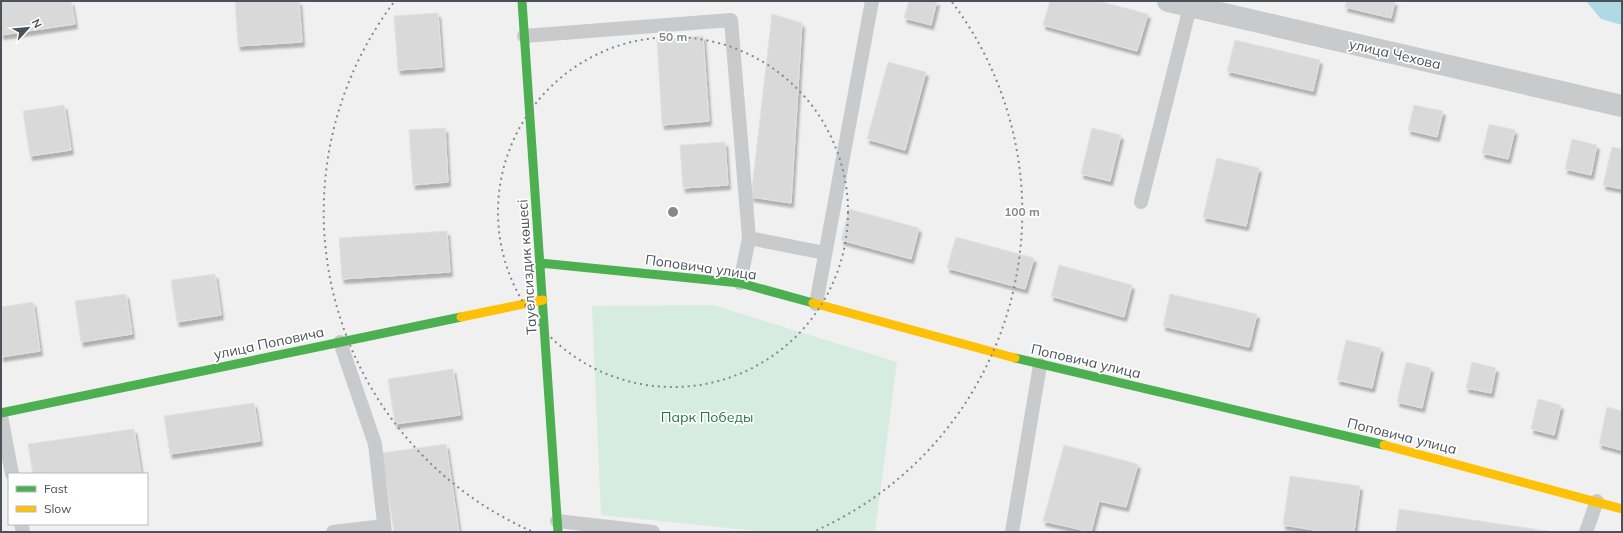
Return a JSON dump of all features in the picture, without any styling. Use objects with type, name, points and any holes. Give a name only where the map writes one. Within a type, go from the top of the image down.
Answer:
[{"type":"street","name":"Тауелсиздик көшесі","points":[[522,1],[558,526]]},
{"type":"street","name":"улица Чехова","points":[[1168,1],[1622,106]]},
{"type":"street","name":"Поповича улица","points":[[540,263],[740,283],[1040,365],[1367,441],[1622,509]]},
{"type":"street","name":"улица Поповича","points":[[1,413],[543,300]]},
{"type":"lane","points":[[816,304],[872,1]]},
{"type":"lane","points":[[1141,202],[1190,7]]},
{"type":"lane","points":[[524,36],[731,20],[749,238],[740,283]]},
{"type":"lane","points":[[749,238],[825,253]]},
{"type":"lane","points":[[333,532],[384,529],[375,444],[340,342]]},
{"type":"lane","points":[[1012,532],[1040,365]]},
{"type":"lane","points":[[1,416],[12,473]]},
{"type":"lane","points":[[1586,532],[1597,502]]},
{"type":"lane","points":[[558,526],[653,532]]},
{"type":"green space","name":"Парк Победы","points":[[713,305],[897,362],[875,532],[767,532],[601,515],[592,306]]},
{"type":"water","points":[[1586,1],[1622,1],[1622,25],[1601,19]]},
{"type":"building","points":[[1,1],[71,1],[75,24],[1,35]]},
{"type":"building","points":[[235,1],[299,1],[302,42],[238,46]]},
{"type":"building","points":[[909,1],[937,1],[931,25],[904,18]]},
{"type":"building","points":[[1050,1],[1098,1],[1148,14],[1137,51],[1043,25]]},
{"type":"building","points":[[1346,1],[1395,1],[1391,18],[1345,7]]},
{"type":"building","points":[[438,13],[442,67],[398,70],[394,16]]},
{"type":"building","points":[[772,14],[802,23],[791,203],[751,197]]},
{"type":"building","points":[[703,36],[709,121],[662,125],[657,39]]},
{"type":"building","points":[[1235,40],[1320,60],[1313,91],[1227,71]]},
{"type":"building","points":[[888,62],[926,72],[905,150],[867,139]]},
{"type":"building","points":[[64,105],[71,150],[30,156],[23,111]]},
{"type":"building","points":[[1414,105],[1443,111],[1437,137],[1408,130]]},
{"type":"building","points":[[1489,124],[1515,130],[1508,159],[1482,153]]},
{"type":"building","points":[[445,128],[448,182],[413,185],[409,130]]},
{"type":"building","points":[[1092,128],[1121,135],[1110,181],[1081,174]]},
{"type":"building","points":[[1572,139],[1597,145],[1591,175],[1565,169]]},
{"type":"building","points":[[725,142],[728,185],[683,188],[680,145]]},
{"type":"building","points":[[1612,147],[1622,149],[1622,189],[1603,185]]},
{"type":"building","points":[[1217,158],[1259,168],[1246,226],[1203,217]]},
{"type":"building","points":[[849,209],[919,228],[911,259],[841,240]]},
{"type":"building","points":[[447,231],[450,272],[342,279],[339,238]]},
{"type":"building","points":[[956,237],[1034,258],[1025,289],[947,268]]},
{"type":"building","points":[[1059,265],[1132,285],[1124,317],[1051,296]]},
{"type":"building","points":[[215,274],[221,315],[177,322],[171,280]]},
{"type":"building","points":[[126,294],[132,334],[81,342],[75,301]]},
{"type":"building","points":[[1170,294],[1257,314],[1249,347],[1163,326]]},
{"type":"building","points":[[33,302],[40,351],[1,357],[1,307]]},
{"type":"building","points":[[1346,340],[1381,348],[1372,388],[1337,380]]},
{"type":"building","points":[[1406,362],[1431,368],[1422,408],[1397,402]]},
{"type":"building","points":[[1472,362],[1496,368],[1491,393],[1466,388]]},
{"type":"building","points":[[453,369],[460,415],[395,424],[388,379]]},
{"type":"building","points":[[1538,399],[1561,405],[1554,435],[1531,429]]},
{"type":"building","points":[[254,403],[260,441],[170,454],[164,416]]},
{"type":"building","points":[[1607,407],[1622,411],[1621,450],[1599,444]]},
{"type":"building","points":[[134,429],[141,473],[33,473],[28,444]]},
{"type":"building","points":[[446,444],[459,532],[394,532],[382,453]]},
{"type":"building","points":[[1064,445],[1138,464],[1126,507],[1099,501],[1091,532],[1043,521]]},
{"type":"building","points":[[1290,476],[1360,486],[1354,532],[1327,532],[1283,525]]},
{"type":"building","points":[[1399,509],[1554,532],[1396,532]]},
{"type":"traffic: fast","points":[[522,1],[558,532]]},
{"type":"traffic: fast","points":[[540,263],[740,283],[813,303]]},
{"type":"traffic: fast","points":[[1,413],[461,317]]},
{"type":"traffic: fast","points":[[1015,358],[1384,445]]},
{"type":"traffic: slow","points":[[461,317],[543,300]]},
{"type":"traffic: slow","points":[[813,303],[1015,358]]},
{"type":"traffic: slow","points":[[1384,445],[1622,509]]}]
